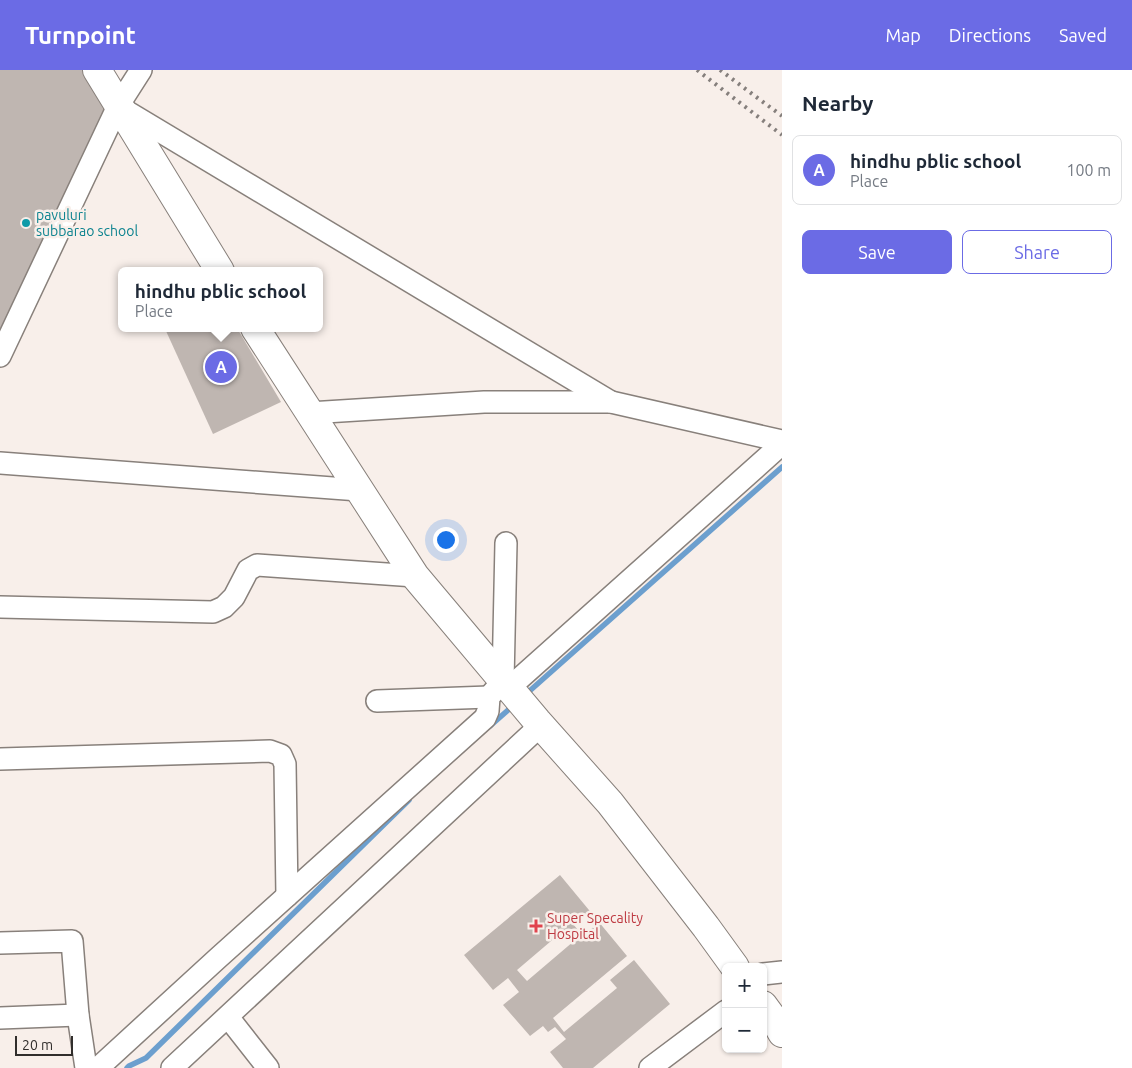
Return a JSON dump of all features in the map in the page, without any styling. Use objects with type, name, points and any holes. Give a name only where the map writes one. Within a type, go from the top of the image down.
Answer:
[{"type":"main road","points":[[97,70],[218,267]]},
{"type":"main road","points":[[258,332],[415,576],[504,689],[539,723],[610,803],[732,963]]},
{"type":"main road","points":[[765,1008],[782,1033]]},
{"type":"street","points":[[0,356],[118,106],[141,70]]},
{"type":"street","points":[[118,106],[611,402]]},
{"type":"street","points":[[309,413],[484,402],[611,402],[782,442]]},
{"type":"street","points":[[114,1062],[287,896],[485,718],[504,689],[782,442]]},
{"type":"street","points":[[0,464],[359,490]]},
{"type":"street","points":[[504,689],[506,543]]},
{"type":"street","points":[[0,607],[212,612],[224,607],[234,597],[248,570],[258,565],[415,576]]},
{"type":"street","points":[[377,701],[504,689]]},
{"type":"street","points":[[172,1068],[539,723]]},
{"type":"street","points":[[0,759],[270,751],[280,754],[286,764],[287,896]]},
{"type":"street","points":[[0,943],[72,941],[78,1015],[86,1068]]},
{"type":"street","points":[[767,974],[782,972]]},
{"type":"street","points":[[650,1068],[722,1014]]},
{"type":"street","points":[[0,1018],[78,1015]]},
{"type":"street","points":[[228,1017],[268,1068]]},
{"type":"building","name":"pavuluri subbarao school","points":[[0,70],[83,70],[105,107],[0,340]]},
{"type":"building","points":[[166,332],[239,332],[281,402],[213,434]]},
{"type":"building","points":[[560,875],[627,956],[553,1018],[564,1032],[617,988],[610,980],[634,960],[670,1004],[593,1068],[563,1068],[550,1052],[566,1039],[555,1027],[548,1032],[543,1026],[530,1036],[503,1005],[519,992],[508,978],[493,990],[464,955]],"holes":[[[585,914],[596,925],[583,936],[573,924]],[[564,930],[574,941],[527,981],[517,970]]]},
{"type":"waterway","points":[[525,695],[782,467]]},
{"type":"waterway","points":[[490,726],[515,704]]},
{"type":"waterway","points":[[127,1068],[146,1058],[409,800]]},
{"type":"railway","points":[[697,70],[782,135]]},
{"type":"railway","points":[[720,70],[782,116]]},
{"type":"place","name":"pavuluri subbarao school","points":[[26,223]]},
{"type":"place","name":"hindhu pblic school","points":[[221,367]]},
{"type":"place","name":"Super Specality Hospital","points":[[536,926]]}]
